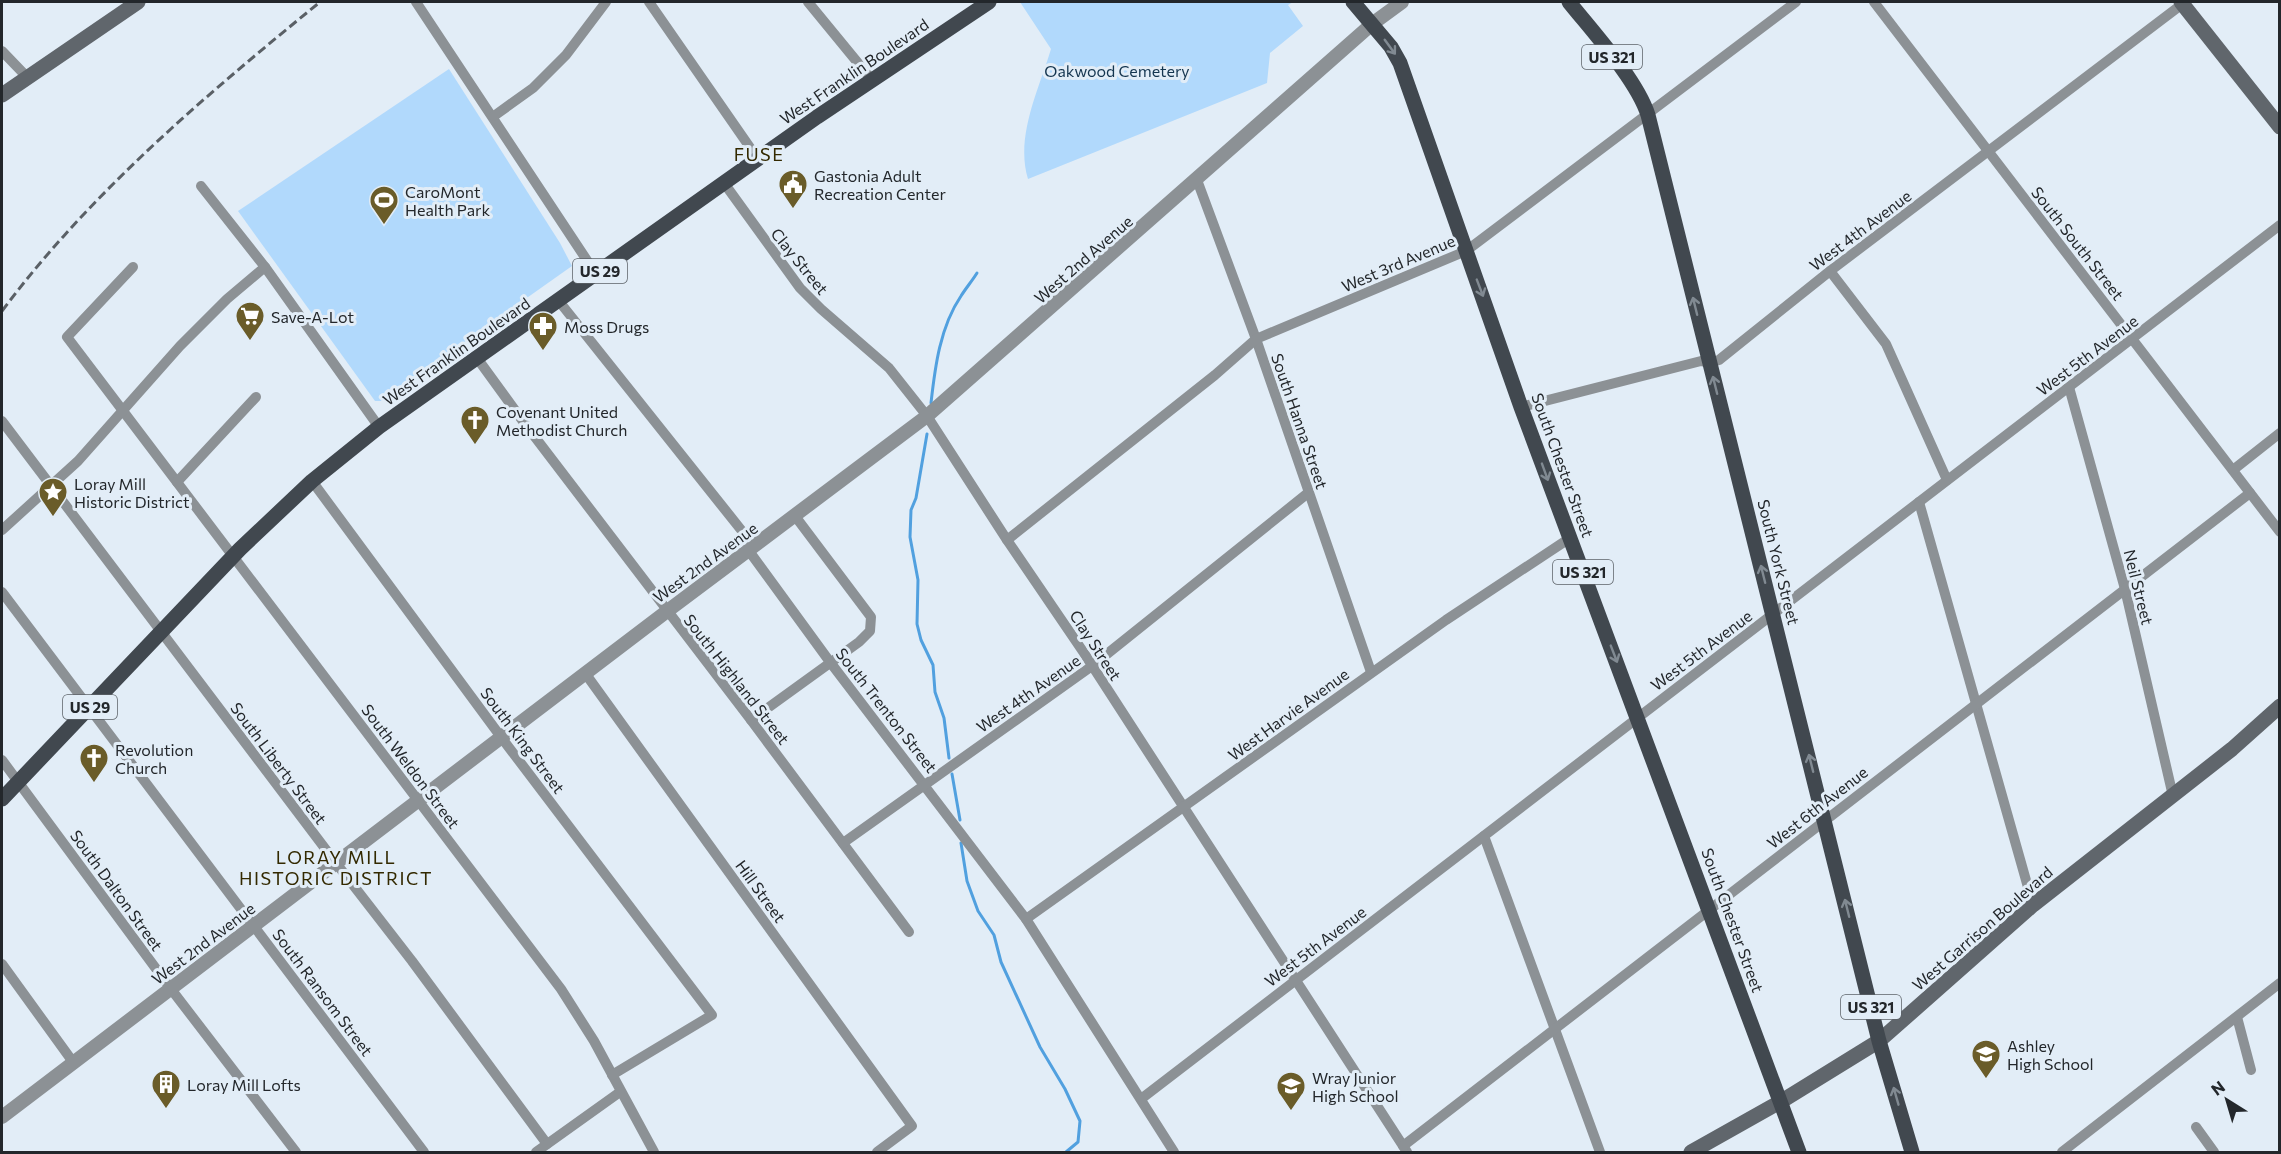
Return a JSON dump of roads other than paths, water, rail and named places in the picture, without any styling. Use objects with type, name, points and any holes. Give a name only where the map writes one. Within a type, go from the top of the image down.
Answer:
[{"type":"main road","points":[[2,94],[138,2]]},
{"type":"main road","name":"West Franklin Boulevard","points":[[2,799],[234,556],[312,481],[379,428],[723,183],[989,2]]},
{"type":"main road","name":"South Chester Street","points":[[1353,2],[1391,47],[1400,63],[1521,407],[1639,717],[1799,1152]]},
{"type":"main road","name":"South York Street","points":[[1569,2],[1634,86],[1648,115],[1879,1041],[1912,1152]]},
{"type":"main road","points":[[2183,2],[2280,127]]},
{"type":"main road","name":"West Garrison Boulevard","points":[[1691,1152],[1780,1102],[1879,1041],[2032,905],[2278,712]]},
{"type":"street","points":[[416,2],[494,116],[596,274]]},
{"type":"street","points":[[494,116],[533,88],[566,55],[606,2]]},
{"type":"street","points":[[650,2],[758,159]]},
{"type":"street","points":[[808,2],[872,80]]},
{"type":"street","name":"West 2nd Avenue","points":[[2,1117],[927,416],[1372,24],[1402,2]]},
{"type":"street","name":"West 3rd Avenue","points":[[1007,540],[1215,375],[1256,339],[1466,252],[1796,2]]},
{"type":"street","name":"South South Street","points":[[1874,2],[2280,532]]},
{"type":"street","name":"West 4th Avenue","points":[[1521,407],[1698,362],[1709,363],[1719,360],[1830,271],[2183,2]]},
{"type":"street","points":[[2,51],[27,77]]},
{"type":"street","name":"South Hanna Street","points":[[1197,180],[1256,339],[1371,672]]},
{"type":"street","name":"Clay Street","points":[[723,183],[800,288],[820,309],[889,368],[927,416],[1405,1149]]},
{"type":"street","points":[[201,186],[265,267],[379,428]]},
{"type":"street","name":"West 5th Avenue","points":[[1141,1099],[2280,225]]},
{"type":"street","name":"South Weldon Street","points":[[134,267],[67,337],[561,989],[654,1152]]},
{"type":"street","points":[[2,530],[91,449],[193,333],[265,267]]},
{"type":"street","points":[[1830,271],[1886,344],[1947,480]]},
{"type":"street","name":"South Trenton Street","points":[[558,300],[746,536],[749,551],[830,662],[1026,919],[1174,1152]]},
{"type":"street","name":"South Highland Street","points":[[477,358],[909,932]]},
{"type":"street","name":"Neil Street","points":[[2069,387],[2126,589],[2173,796]]},
{"type":"street","points":[[177,482],[256,397]]},
{"type":"street","name":"South Liberty Street","points":[[2,421],[548,1144]]},
{"type":"street","points":[[2233,470],[2280,433]]},
{"type":"street","name":"South King Street","points":[[312,481],[501,737],[712,1015],[612,1075]]},
{"type":"street","name":"West 4th Avenue","points":[[843,843],[1092,666],[1308,493]]},
{"type":"street","name":"West 6th Avenue","points":[[1405,1149],[1555,1028],[2250,493]]},
{"type":"street","points":[[1919,502],[2032,905]]},
{"type":"street","points":[[751,720],[859,642],[870,631],[871,617],[795,516]]},
{"type":"street","name":"West Harvie Avenue","points":[[1026,919],[1371,672],[1570,538]]},
{"type":"street","name":"South Ransom Street","points":[[2,592],[424,1152]]},
{"type":"street","name":"Hill Street","points":[[585,673],[912,1126],[877,1152]]},
{"type":"street","name":"South Dalton Street","points":[[2,760],[171,989],[296,1152]]},
{"type":"street","points":[[1484,836],[1599,1152]]},
{"type":"street","points":[[2,964],[73,1062]]},
{"type":"street","points":[[2062,1152],[2280,983]]},
{"type":"street","points":[[2237,1017],[2251,1070]]},
{"type":"street","points":[[536,1152],[620,1092]]},
{"type":"street","points":[[2196,1127],[2214,1152]]},
{"type":"waterway","points":[[931,403],[943,334],[954,308],[977,273]]},
{"type":"waterway","points":[[927,434],[916,498],[911,510],[910,537],[918,580],[917,624],[921,640],[933,665],[935,692],[944,718],[949,758]]},
{"type":"waterway","points":[[952,774],[960,820]]},
{"type":"waterway","points":[[961,843],[967,881],[978,911],[994,935],[1001,962],[1040,1047],[1065,1089],[1080,1121],[1078,1142],[1066,1152]]},
{"type":"railway","points":[[2,311],[37,267],[112,185],[193,109],[320,2]]},
{"type":"place","name":"Gastonia Adult Recreation Center","points":[[793,210]]},
{"type":"place","name":"CaroMont Health Park","points":[[384,226]]},
{"type":"place","name":"Save-A-Lot","points":[[250,342]]},
{"type":"place","name":"Moss Drugs","points":[[543,352]]},
{"type":"place","name":"Covenant United Methodist Church","points":[[475,446]]},
{"type":"place","name":"Loray Mill Historic District","points":[[53,518]]},
{"type":"place","name":"Revolution Church","points":[[94,784]]},
{"type":"place","name":"Ashley High School","points":[[1986,1080]]},
{"type":"place","name":"Loray Mill Lofts","points":[[166,1110]]},
{"type":"place","name":"Wray Junior High School","points":[[1291,1112]]},
{"type":"district","name":"FUSE","points":[[759,154]]},
{"type":"district","name":"LORAY MILL HISTORIC DISTRICT","points":[[336,867]]},
{"type":"park label","name":"Oakwood Cemetery","points":[[1117,70]]}]
